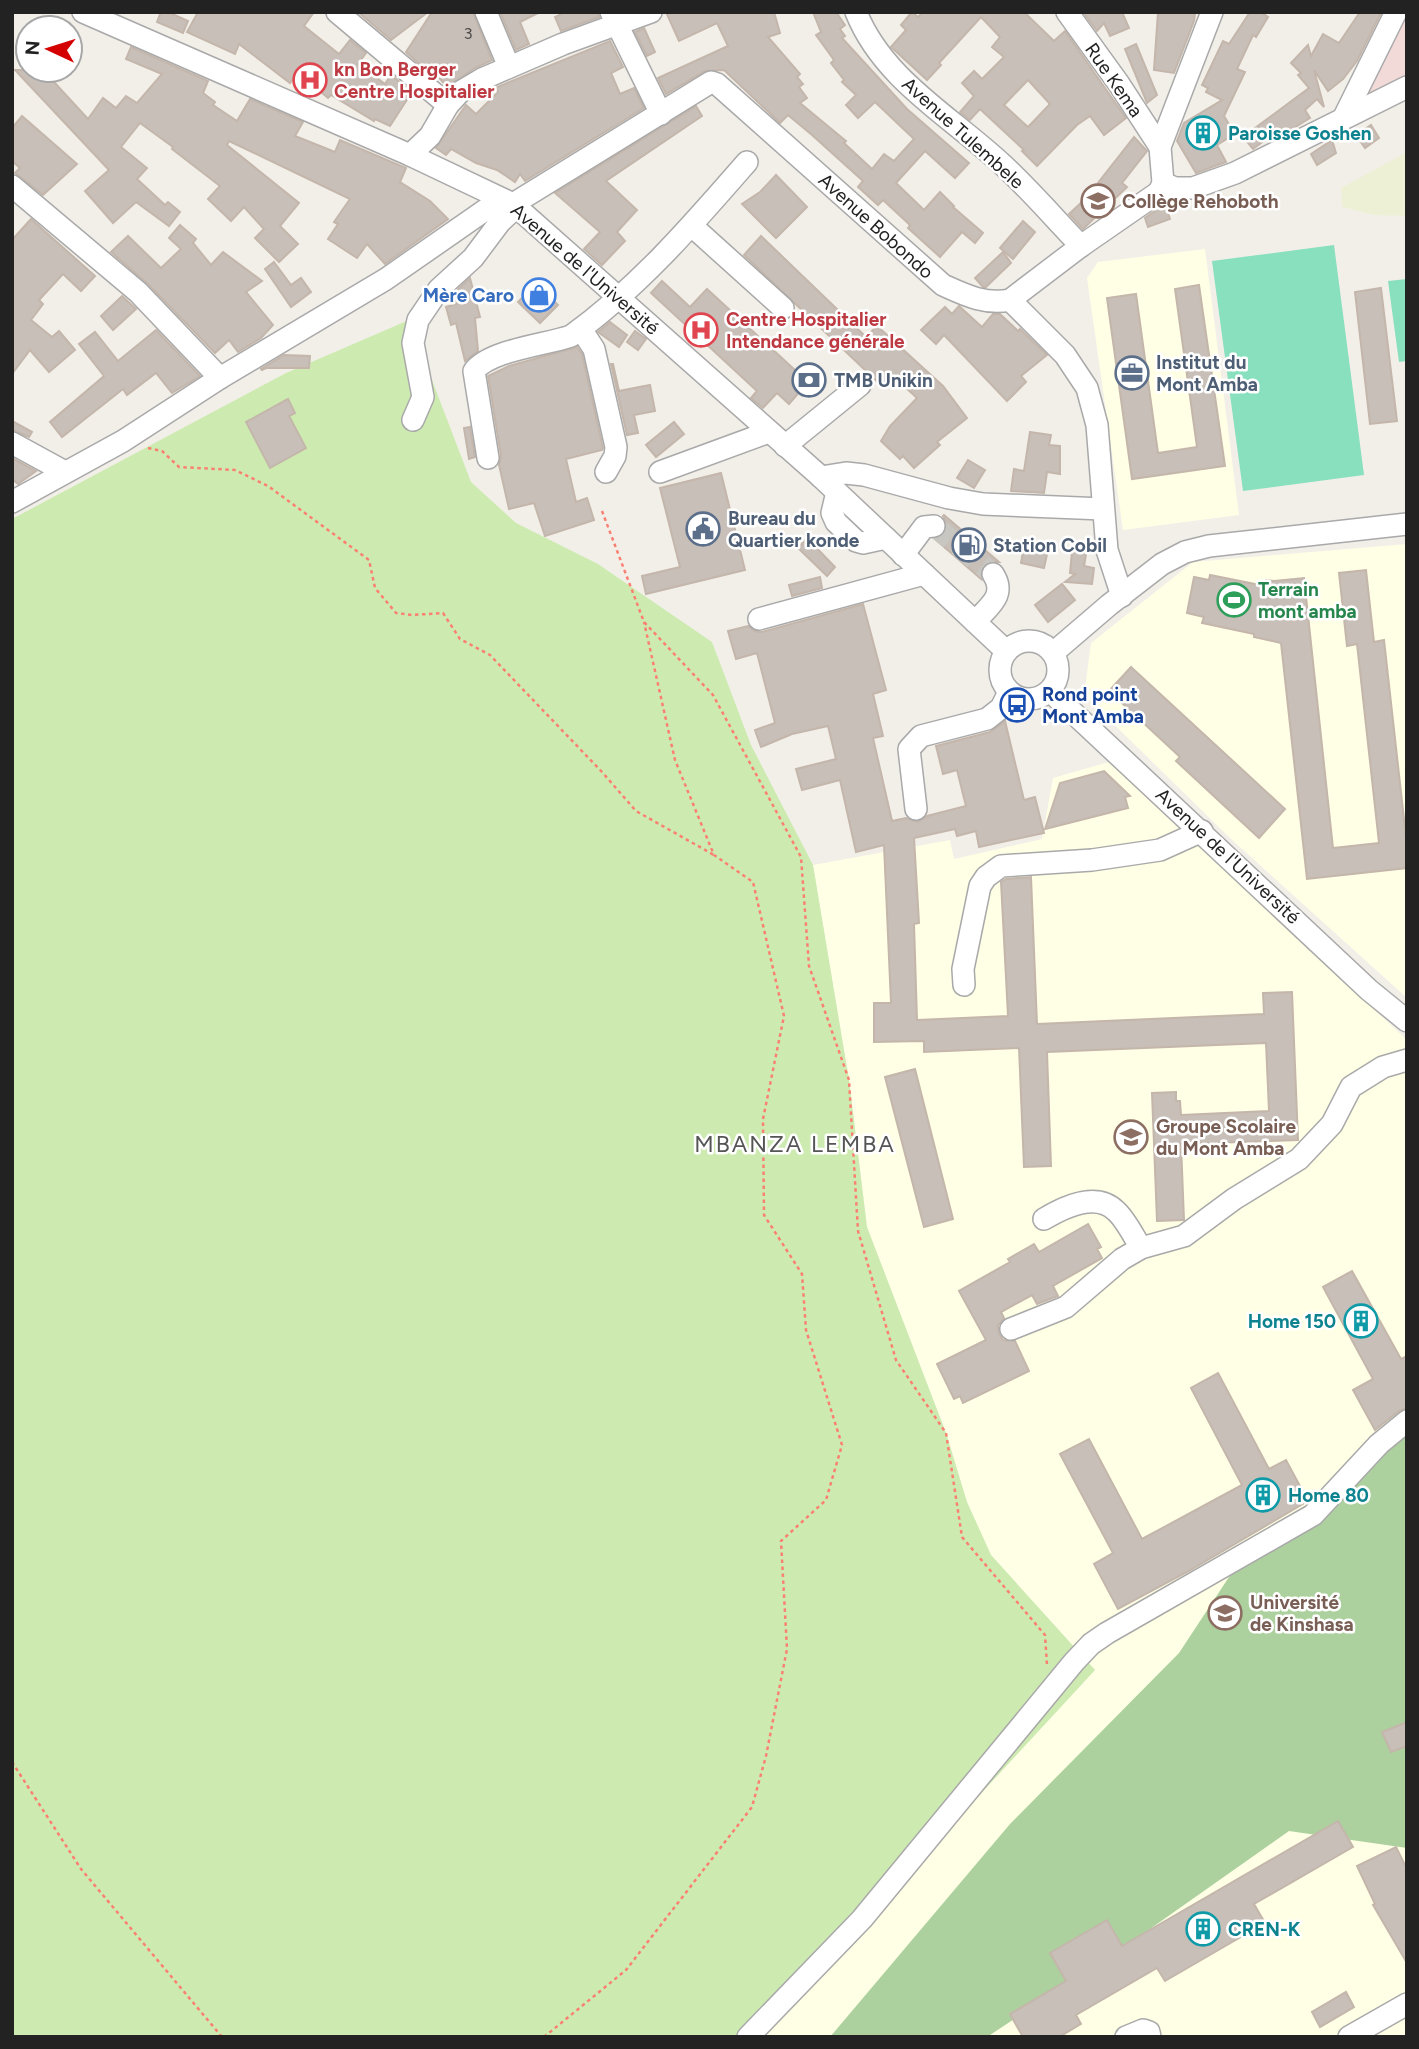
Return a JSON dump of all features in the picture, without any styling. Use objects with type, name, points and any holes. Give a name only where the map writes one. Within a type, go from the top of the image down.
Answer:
[{"type":"street","name":"Avenue de l'Université","points":[[83,12],[129,21],[510,203],[821,477],[1006,651]]},
{"type":"street","points":[[337,12],[448,105]]},
{"type":"street","points":[[486,12],[509,67]]},
{"type":"street","points":[[411,155],[430,135],[448,105],[460,92],[482,79],[615,19],[651,12]]},
{"type":"street","name":"Avenue Tulembele","points":[[856,12],[865,35],[895,72],[1003,165],[1081,246]]},
{"type":"street","name":"Rue Kema","points":[[1067,12],[1119,84],[1160,148]]},
{"type":"street","points":[[1122,596],[1107,550],[1097,425],[1087,388],[1065,355],[1010,300],[1159,192],[1163,183],[1160,148],[1212,12]]},
{"type":"street","points":[[1344,117],[1396,12]]},
{"type":"street","points":[[615,19],[661,114]]},
{"type":"street","name":"Avenue Bobondo","points":[[510,203],[711,82],[717,84],[943,285],[976,300],[998,303],[1010,300]]},
{"type":"street","points":[[1163,183],[1175,188],[1193,188],[1236,173],[1407,87]]},
{"type":"street","points":[[488,458],[474,371],[484,361],[561,340],[581,329],[619,298],[692,226],[747,162]]},
{"type":"street","points":[[12,186],[138,292],[220,378]]},
{"type":"street","points":[[12,502],[123,441],[220,378],[510,203]]},
{"type":"street","points":[[413,420],[423,397],[413,343],[418,320],[439,289],[473,258],[500,222],[510,203]]},
{"type":"street","points":[[692,226],[783,308]]},
{"type":"street","points":[[581,329],[594,349],[616,447],[615,456],[607,472]]},
{"type":"street","points":[[660,472],[777,439],[860,385]]},
{"type":"street","points":[[12,443],[65,472]]},
{"type":"street","points":[[821,477],[846,473],[864,475],[949,498],[984,504],[1103,509]]},
{"type":"street","points":[[1053,653],[1163,564],[1185,552],[1209,546],[1407,524]]},
{"type":"street","points":[[903,555],[924,527],[934,526]]},
{"type":"street","points":[[975,622],[998,594],[999,582],[993,573]]},
{"type":"street","points":[[759,620],[924,574]]},
{"type":"street","points":[[1030,640],[1043,644],[1053,653],[1058,666],[1057,679],[1050,691],[1039,698],[1026,700],[1014,696],[1004,687],[999,675],[1000,662],[1006,651],[1017,643],[1030,640]]},
{"type":"street","name":"Avenue de l'Université","points":[[1050,691],[1370,990],[1407,1021]]},
{"type":"street","points":[[916,809],[909,749],[921,736],[987,719],[1001,708],[1010,692]]},
{"type":"street","points":[[964,985],[963,969],[980,886],[986,877],[1001,866],[1093,859],[1160,850],[1202,831]]},
{"type":"street","points":[[1012,1329],[1066,1307],[1122,1259],[1141,1248],[1184,1236],[1234,1199],[1299,1159],[1332,1124],[1351,1087],[1383,1067],[1407,1060]]},
{"type":"street","points":[[1044,1219],[1077,1204],[1099,1201],[1116,1210],[1141,1248]]},
{"type":"street","points":[[748,2037],[862,1919],[1082,1653],[1107,1633],[1313,1515],[1379,1444],[1407,1421]]},
{"type":"street","points":[[1349,2037],[1407,2004]]},
{"type":"street","points":[[1126,2037],[1143,2030],[1149,2032],[1150,2037]]},
{"type":"path","points":[[123,441],[162,451],[179,467],[235,470],[268,486],[369,561],[375,587],[396,613],[443,613],[460,639],[490,655],[636,811],[714,855],[754,882],[784,1016],[763,1119],[764,1215],[802,1273],[806,1330],[842,1445],[826,1500],[781,1541],[788,1649],[766,1756],[752,1807],[626,1970],[544,2037]]},
{"type":"path","points":[[602,511],[644,622],[675,760],[714,855]]},
{"type":"path","points":[[644,622],[713,695],[801,857],[809,966],[849,1080],[858,1231],[877,1296],[897,1360],[946,1433],[962,1537],[1045,1635],[1049,1692]]},
{"type":"path","points":[[12,1762],[80,1869],[222,2037]]},
{"type":"shaded area","points":[[1404,12],[1407,12],[1407,78],[1369,96],[1365,87]]},
{"type":"shaded area","points":[[1407,152],[1407,216],[1374,215],[1342,207],[1341,188]]},
{"type":"shaded area","points":[[1205,249],[1239,515],[1123,530],[1087,278],[1098,262]]},
{"type":"shaded area","points":[[1407,544],[1407,998],[1230,838],[1084,695],[1091,643],[1193,562]]},
{"type":"shaded area","points":[[1109,762],[1407,1040],[1407,2037],[756,2037],[1095,1670],[991,1555],[967,1502],[946,1433],[867,1227],[849,1080],[813,865],[950,840],[954,859],[1042,839],[1053,778]]},
{"type":"green space","points":[[1334,245],[1364,475],[1243,491],[1212,261]]},
{"type":"green space","points":[[1407,279],[1407,361],[1399,362],[1388,281]]},
{"type":"green space","points":[[409,320],[471,482],[516,523],[598,564],[712,642],[751,745],[813,865],[849,1080],[867,1227],[946,1433],[967,1502],[991,1555],[1095,1670],[756,2037],[12,2037],[12,519],[286,373]]},
{"type":"green space","points":[[1407,1432],[1407,1848],[1289,1831],[1140,1936],[987,2037],[830,2037],[1010,1824],[1179,1653],[1229,1577]]},
{"type":"building","points":[[161,12],[168,12],[188,21],[183,33],[157,22]]},
{"type":"building","points":[[198,12],[314,12],[304,26],[339,54],[350,40],[366,53],[358,64],[385,84],[391,75],[412,92],[390,126],[375,119],[374,121],[331,95],[328,98],[298,73],[290,83],[239,44],[235,54],[187,32]]},
{"type":"building","points":[[358,12],[428,12],[391,40]]},
{"type":"building","points":[[432,12],[473,12],[492,60],[447,87],[429,66],[426,70],[406,52]]},
{"type":"building","points":[[500,12],[540,12],[520,22],[529,44],[516,50]]},
{"type":"building","points":[[566,12],[598,12],[599,17],[561,31],[555,17]]},
{"type":"building","points":[[666,12],[774,12],[780,33],[768,37],[800,74],[797,77],[803,84],[799,87],[807,98],[800,103],[846,141],[844,143],[872,169],[884,154],[894,161],[914,139],[875,102],[858,118],[846,105],[856,95],[842,82],[844,80],[831,63],[834,60],[816,35],[821,32],[813,12],[836,12],[845,25],[840,29],[845,36],[842,38],[907,109],[969,163],[955,178],[925,151],[896,183],[924,210],[940,192],[983,233],[975,243],[962,232],[940,257],[908,228],[910,225],[883,200],[878,205],[858,187],[863,181],[812,135],[788,115],[780,123],[724,70],[705,71],[666,94],[658,78],[728,46],[717,23],[679,41]]},
{"type":"building","points":[[912,12],[918,17],[923,12],[1024,12],[1054,41],[1065,31],[1126,118],[1104,135],[1090,116],[1077,125],[1037,166],[1022,151],[1024,150],[980,109],[970,120],[960,112],[974,96],[962,83],[974,71],[982,79],[1004,57],[992,47],[1000,37],[981,17],[927,80],[891,47],[906,30],[901,25]],"holes":[[[1028,80],[1050,104],[1028,127],[1004,105]]]},
{"type":"building","points":[[1083,12],[1122,12],[1129,28],[1110,36],[1104,23],[1097,31]]},
{"type":"building","points":[[1158,12],[1195,13],[1174,73],[1154,70]]},
{"type":"building","points":[[1250,12],[1261,12],[1268,17],[1256,37],[1253,35],[1237,69],[1245,72],[1224,116],[1235,134],[1217,145],[1226,162],[1196,173],[1177,141],[1184,123],[1222,100],[1206,92],[1208,88],[1202,85],[1223,41],[1229,44]]},
{"type":"building","points":[[1360,12],[1381,13],[1357,61],[1343,79],[1328,91],[1314,70],[1324,107],[1317,99],[1305,110],[1310,118],[1284,134],[1280,129],[1253,149],[1243,137],[1309,88],[1298,75],[1301,73],[1291,63],[1308,45],[1311,56],[1323,34],[1339,43]]},
{"type":"building","points":[[644,28],[655,52],[647,56],[635,32]]},
{"type":"building","points":[[610,41],[623,67],[611,73],[620,94],[634,88],[644,108],[525,181],[520,174],[515,182],[497,170],[476,163],[451,149],[446,155],[436,148],[466,105],[476,114],[498,92],[495,88]]},
{"type":"building","points":[[1136,44],[1157,95],[1147,103],[1125,49]]},
{"type":"building","points":[[131,47],[208,81],[203,93],[215,102],[213,105],[237,121],[250,99],[303,122],[295,136],[335,152],[340,140],[406,168],[400,182],[430,201],[448,219],[385,264],[367,244],[357,258],[328,239],[338,224],[334,222],[350,199],[229,141],[227,145],[299,203],[280,226],[298,244],[279,262],[255,238],[264,229],[244,207],[231,221],[208,199],[220,186],[140,123],[121,147],[147,168],[137,179],[165,205],[168,202],[180,212],[169,226],[136,202],[113,223],[85,191],[109,170],[28,84],[56,84],[88,119],[103,98],[116,108],[126,96],[137,103],[162,74],[126,59]]},
{"type":"building","points":[[696,106],[702,116],[606,181],[637,210],[617,232],[625,241],[602,265],[584,249],[600,232],[555,193]]},
{"type":"building","points":[[22,116],[77,164],[43,195],[15,173],[20,168],[12,161],[12,128]]},
{"type":"building","points":[[1371,125],[1379,138],[1365,148],[1356,135]]},
{"type":"building","name":"Collège Rehoboth","points":[[1134,137],[1147,151],[1122,183],[1127,187],[1083,229],[1069,214],[1100,185],[1098,183]]},
{"type":"building","points":[[1332,140],[1336,153],[1317,165],[1311,154]]},
{"type":"building","points":[[776,175],[807,207],[776,238],[742,204],[760,192]]},
{"type":"building","points":[[1165,204],[1170,219],[1148,227],[1145,218]]},
{"type":"building","points":[[31,219],[95,276],[81,291],[63,274],[39,300],[43,304],[31,320],[52,337],[59,331],[75,350],[49,372],[30,350],[12,374],[12,240]]},
{"type":"building","points":[[1023,221],[1035,232],[1013,259],[1000,248]]},
{"type":"building","points":[[180,225],[196,239],[193,243],[211,265],[223,252],[262,281],[246,292],[273,325],[261,338],[238,352],[229,340],[215,353],[147,283],[111,252],[128,236],[161,268],[181,249],[169,238]]},
{"type":"building","points":[[761,236],[866,337],[877,326],[943,386],[967,418],[937,442],[940,445],[914,468],[903,456],[900,459],[881,441],[890,426],[917,398],[894,377],[884,388],[744,255]]},
{"type":"building","points":[[1003,252],[1011,263],[983,287],[975,278]]},
{"type":"building","points":[[274,262],[291,285],[301,278],[311,292],[291,307],[265,269]]},
{"type":"building","points":[[470,278],[480,317],[475,318],[478,351],[465,361],[456,323],[451,325],[446,307],[456,304],[454,293]]},
{"type":"building","points":[[662,281],[690,307],[707,289],[808,382],[789,404],[777,393],[763,408],[751,398],[757,391],[651,293]]},
{"type":"building","points":[[536,284],[558,305],[540,323],[518,302]]},
{"type":"building","name":"Institut du Mont Amba","points":[[1199,285],[1225,466],[1132,479],[1107,298],[1136,294],[1158,453],[1197,447],[1175,289]]},
{"type":"building","points":[[1381,288],[1397,421],[1370,424],[1355,292]]},
{"type":"building","points":[[122,296],[136,309],[113,330],[101,316]]},
{"type":"building","points":[[959,306],[982,327],[993,314],[1000,314],[1047,355],[1021,376],[1026,382],[1007,401],[944,335],[936,344],[921,330],[945,307],[952,314]]},
{"type":"building","points":[[610,322],[627,335],[619,347],[598,332]]},
{"type":"building","points":[[156,330],[200,376],[172,393],[156,373],[127,395],[123,389],[62,437],[50,422],[104,376],[79,344],[95,332],[118,361]]},
{"type":"building","points":[[635,331],[646,339],[638,350],[627,342]]},
{"type":"building","points":[[577,347],[582,354],[603,448],[566,459],[576,502],[587,498],[594,520],[545,536],[534,503],[509,509],[499,465],[501,456],[488,376],[509,366]]},
{"type":"building","points":[[284,355],[310,356],[309,368],[261,369]]},
{"type":"building","points":[[611,364],[619,391],[650,385],[655,411],[634,415],[638,433],[627,435]]},
{"type":"building","points":[[288,399],[295,413],[289,416],[306,448],[270,468],[246,422]]},
{"type":"building","points":[[12,421],[32,432],[29,437],[12,430]]},
{"type":"building","points":[[674,422],[684,434],[656,457],[646,445]]},
{"type":"building","points":[[470,427],[475,457],[469,459],[464,428]]},
{"type":"building","points":[[1030,432],[1051,435],[1049,445],[1060,446],[1060,474],[1047,472],[1044,493],[1011,491],[1014,469],[1024,471]]},
{"type":"building","points":[[12,458],[36,471],[18,484],[12,479]]},
{"type":"building","points":[[968,460],[985,470],[974,488],[957,478]]},
{"type":"building","name":"Bureau du Quartier konde","points":[[721,473],[745,570],[646,594],[642,576],[680,567],[660,488]]},
{"type":"building","points":[[944,515],[999,562],[988,562],[982,566],[981,579],[935,539],[946,531]]},
{"type":"building","points":[[807,538],[835,567],[827,576],[798,548]]},
{"type":"building","points":[[1025,540],[1049,545],[1044,568],[1021,563]]},
{"type":"building","points":[[1072,552],[1086,554],[1084,566],[1094,568],[1092,584],[1065,582],[1075,574],[1070,573]]},
{"type":"building","points":[[1366,570],[1374,642],[1384,640],[1407,846],[1407,868],[1307,879],[1281,643],[1202,623],[1204,617],[1187,613],[1194,577],[1209,580],[1210,575],[1265,586],[1266,580],[1304,578],[1333,848],[1379,843],[1357,644],[1347,646],[1339,573]]},
{"type":"building","points":[[820,577],[822,588],[792,596],[789,585]]},
{"type":"building","points":[[1062,584],[1075,600],[1048,622],[1035,605]]},
{"type":"building","points":[[863,604],[886,690],[873,694],[883,736],[873,738],[892,821],[906,818],[918,822],[927,816],[966,806],[957,770],[943,774],[936,746],[990,732],[1005,721],[1024,800],[1035,797],[1044,833],[979,847],[976,831],[957,836],[955,829],[914,838],[919,923],[914,924],[917,1020],[1008,1016],[1001,882],[1006,879],[1031,877],[1037,1024],[1264,1014],[1263,993],[1292,992],[1298,1140],[1181,1144],[1184,1220],[1157,1221],[1152,1093],[1176,1092],[1181,1115],[1269,1111],[1266,1043],[1047,1052],[1051,1166],[1024,1167],[1019,1048],[924,1052],[924,1041],[874,1042],[874,1003],[891,1003],[884,845],[856,852],[840,780],[802,790],[796,769],[836,759],[828,726],[792,734],[761,747],[755,730],[775,723],[757,653],[736,659],[728,631],[748,626],[762,632]]},
{"type":"building","points":[[1131,667],[1285,809],[1259,838],[1176,761],[1180,757],[1109,691]]},
{"type":"building","points":[[1104,771],[1130,796],[1125,797],[1128,808],[1045,829],[1060,783]]},
{"type":"building","points":[[915,1069],[953,1219],[924,1227],[885,1077]]},
{"type":"building","points":[[1088,1224],[1101,1247],[1097,1249],[1102,1258],[1053,1286],[1058,1296],[1037,1304],[1032,1295],[1001,1312],[1004,1318],[998,1326],[999,1334],[1003,1340],[1015,1341],[1029,1371],[963,1403],[960,1396],[954,1399],[937,1364],[986,1340],[959,1291],[1010,1262],[1008,1259],[1034,1244],[1039,1252]]},
{"type":"building","name":"Home 150","points":[[1352,1271],[1401,1359],[1407,1356],[1407,1408],[1375,1430],[1353,1390],[1373,1379],[1323,1287]]},
{"type":"building","name":"Home 80","points":[[1218,1373],[1269,1469],[1286,1460],[1308,1501],[1118,1609],[1094,1564],[1113,1553],[1060,1454],[1089,1439],[1142,1539],[1242,1485],[1191,1388]]},
{"type":"building","points":[[1407,1722],[1407,1746],[1391,1752],[1382,1732]]},
{"type":"building","name":"CREN-K","points":[[1338,1821],[1353,1847],[1254,1904],[1265,1923],[1165,1981],[1157,1968],[1076,2015],[1081,2024],[1059,2037],[1023,2037],[1010,2014],[1066,1981],[1050,1953],[1107,1920],[1122,1946]]},
{"type":"building","points":[[1396,1847],[1407,1869],[1407,1963],[1373,1905],[1375,1904],[1357,1866]]},
{"type":"building","points":[[1346,1992],[1354,2007],[1320,2027],[1312,2012]]},
{"type":"tunnel","points":[[934,526],[993,574]]},
{"type":"place","name":"kn Bon Berger Centre Hospitalier","points":[[310,80]]},
{"type":"place","name":"Paroisse Goshen","points":[[1203,133]]},
{"type":"place","name":"Collège Rehoboth","points":[[1098,201]]},
{"type":"place","name":"Mère Caro","points":[[539,295]]},
{"type":"place","name":"Centre Hospitalier Intendance générale","points":[[701,330]]},
{"type":"place","name":"Institut du Mont Amba","points":[[1132,373]]},
{"type":"place","name":"TMB Unikin","points":[[809,380]]},
{"type":"place","name":"Bureau du Quartier konde","points":[[703,529]]},
{"type":"place","name":"Station Cobil","points":[[969,545]]},
{"type":"place","name":"Terrain mont amba","points":[[1234,600]]},
{"type":"place","name":"Rond point Mont Amba","points":[[1017,705]]},
{"type":"place","name":"Groupe Scolaire du Mont Amba","points":[[1131,1137]]},
{"type":"place","name":"Home 150","points":[[1361,1321]]},
{"type":"place","name":"Home 80","points":[[1263,1495]]},
{"type":"place","name":"Université de Kinshasa","points":[[1225,1613]]},
{"type":"place","name":"CREN-K","points":[[1203,1929]]},
{"type":"district","name":"MBANZA LEMBA","points":[[795,1144]]}]
